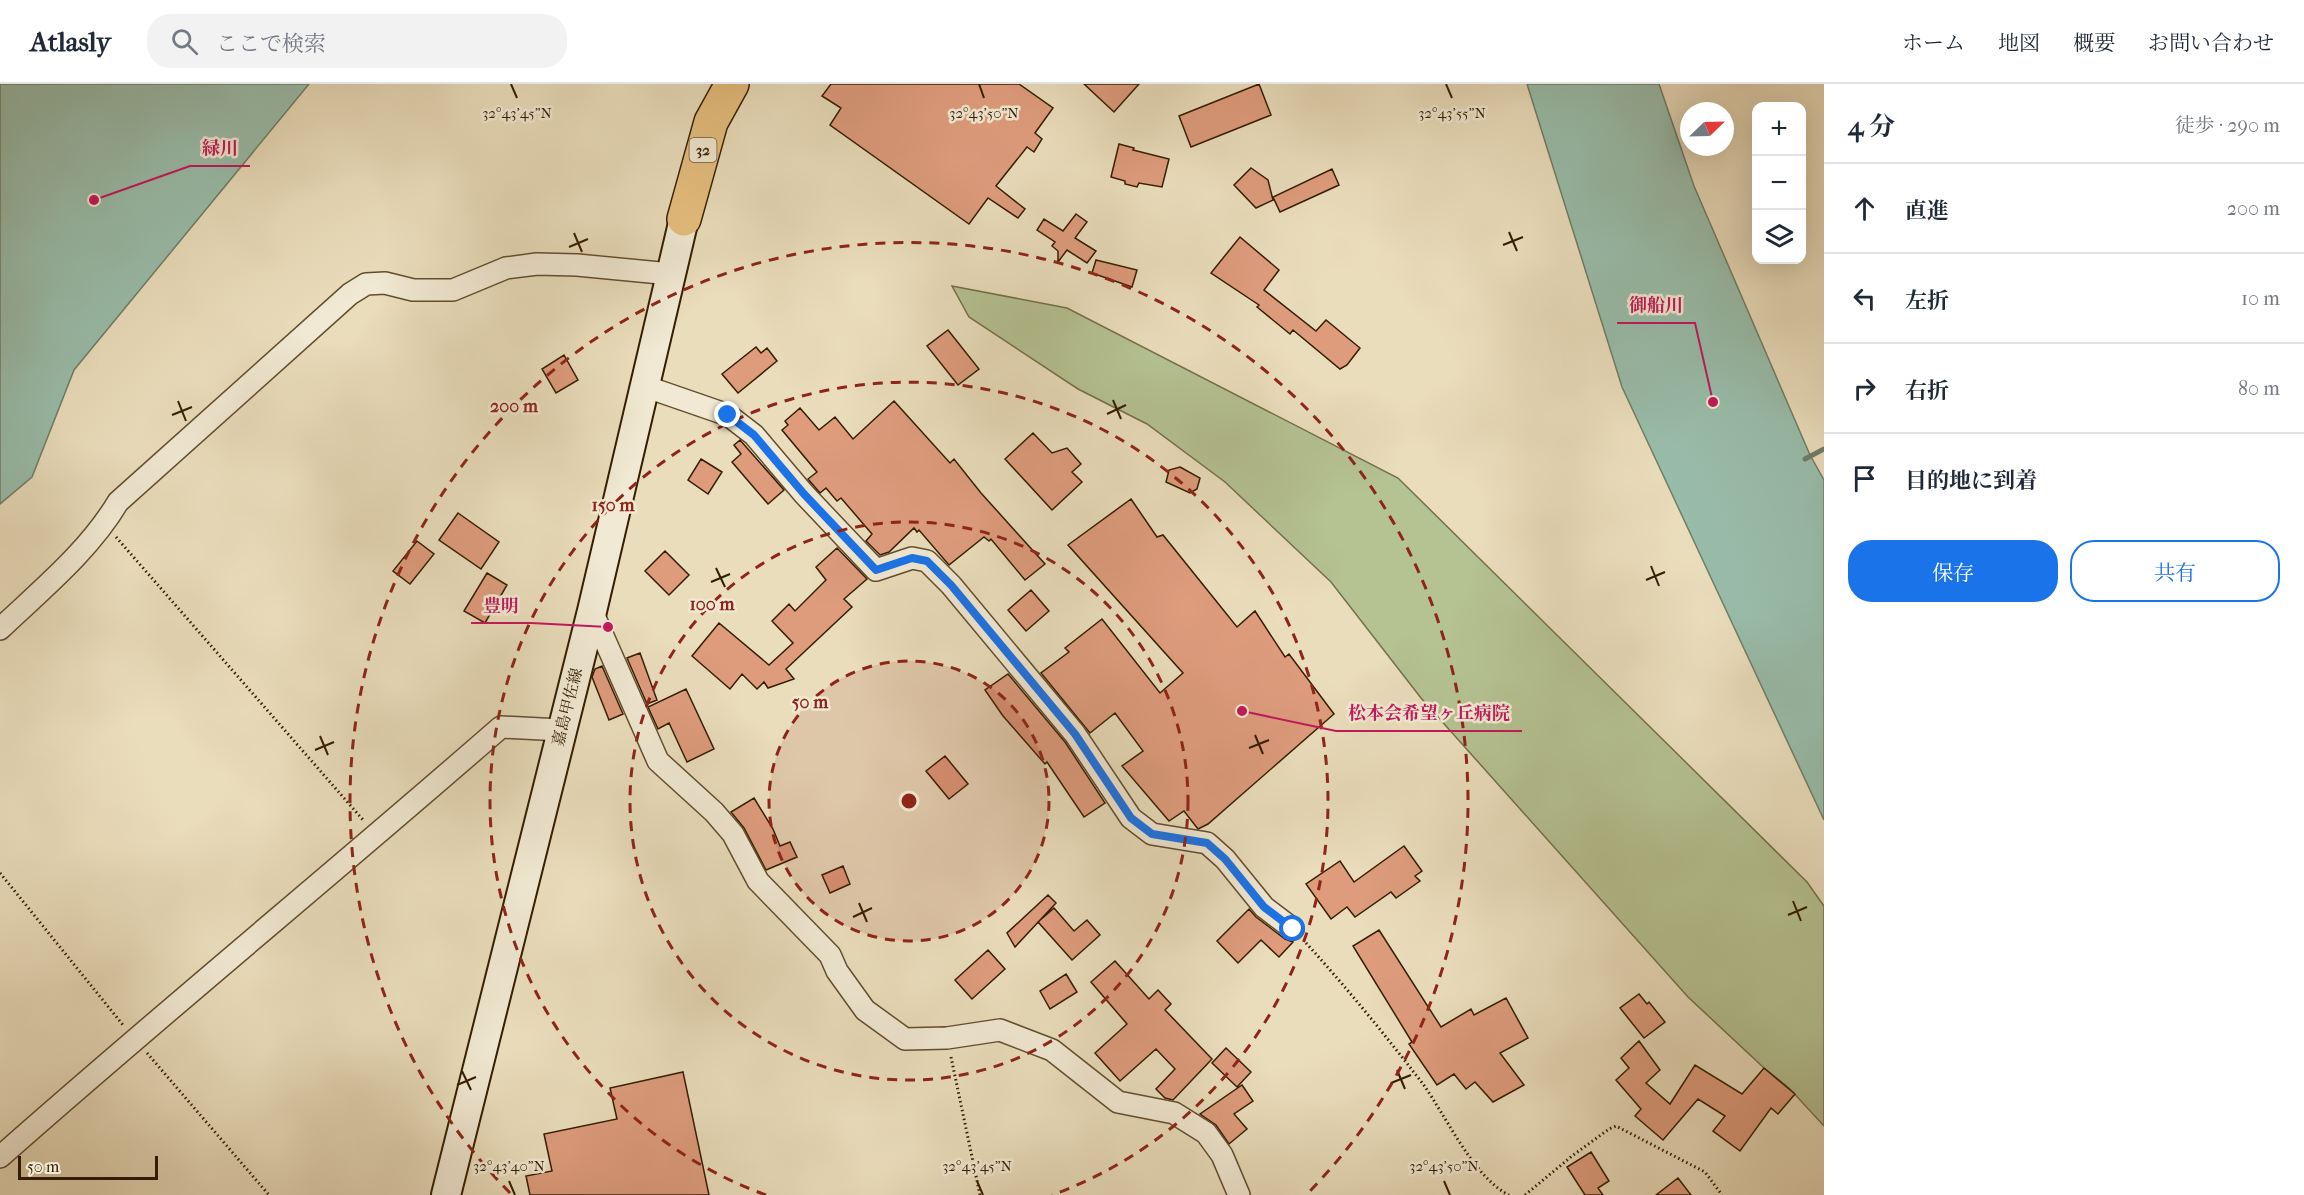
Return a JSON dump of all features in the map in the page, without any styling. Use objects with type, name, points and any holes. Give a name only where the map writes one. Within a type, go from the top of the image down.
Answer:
[{"type":"main road","name":"32","points":[[684,219],[711,122],[732,84]]},
{"type":"main road","name":"嘉島甲佐線","points":[[446,1195],[592,610],[684,219]]},
{"type":"street","points":[[0,629],[51,581],[105,524],[118,502],[350,294],[366,284],[385,283],[413,290],[453,290],[506,268],[537,264],[578,265],[671,274]]},
{"type":"street","points":[[644,386],[728,415],[746,428],[876,570],[912,558],[927,561],[951,585],[1075,734],[1131,818],[1152,834],[1207,843],[1225,859],[1264,907],[1293,929]]},
{"type":"street","points":[[592,610],[658,761],[714,812],[733,834],[759,881],[830,955],[837,971],[865,1010],[905,1039],[947,1038],[1000,1030],[1052,1050],[1118,1102],[1174,1113],[1206,1133],[1222,1155],[1239,1195]]},
{"type":"street","points":[[0,1157],[134,1038],[377,836],[501,727],[561,730]]},
{"type":"path","points":[[105,524],[377,836]]},
{"type":"path","points":[[0,873],[134,1038],[269,1195]]},
{"type":"path","points":[[1293,929],[1339,979],[1423,1085],[1483,1174],[1497,1189],[1509,1195]]},
{"type":"path","points":[[947,1038],[980,1195]]},
{"type":"path","points":[[1525,1195],[1572,1156],[1616,1126],[1705,1172],[1722,1195]]},
{"type":"shaded area","points":[[0,84],[309,84],[74,370],[32,477],[0,504]]},
{"type":"shaded area","points":[[1527,84],[1659,84],[1680,145],[1680,156],[1684,156],[1694,186],[1810,455],[1824,480],[1824,820],[1622,387]]},
{"type":"shaded area","points":[[952,286],[1067,308],[1398,478],[1807,882],[1824,906],[1824,1126],[1789,1088],[1764,1068],[1688,997],[1421,698],[1331,582],[1225,482],[1147,424],[1078,389],[969,317]]},
{"type":"building","points":[[831,84],[1019,84],[1053,108],[1035,133],[1042,139],[1034,152],[1027,147],[996,186],[1025,209],[1018,218],[988,198],[969,224],[830,125],[841,108],[822,96]]},
{"type":"building","points":[[1084,84],[1139,84],[1114,112]]},
{"type":"building","points":[[1259,84],[1271,115],[1191,147],[1179,116]]},
{"type":"building","points":[[1119,144],[1169,159],[1162,187],[1139,183],[1137,187],[1111,177]]},
{"type":"building","points":[[1251,168],[1268,180],[1273,200],[1256,208],[1234,185]]},
{"type":"building","points":[[1332,169],[1339,185],[1280,212],[1273,197]]},
{"type":"building","points":[[1076,214],[1087,222],[1075,238],[1096,251],[1087,263],[1067,250],[1058,262],[1058,251],[1052,246],[1055,242],[1037,230],[1044,219],[1063,231]]},
{"type":"building","points":[[1240,237],[1279,270],[1264,290],[1316,331],[1326,320],[1360,348],[1347,365],[1340,369],[1293,330],[1290,334],[1257,307],[1259,305],[1211,273]]},
{"type":"building","points":[[1096,260],[1137,270],[1132,287],[1092,273]]},
{"type":"building","points":[[948,330],[979,369],[958,385],[927,346]]},
{"type":"building","points":[[756,347],[761,353],[767,348],[777,361],[738,393],[722,374]]},
{"type":"building","points":[[564,355],[578,380],[556,393],[542,369]]},
{"type":"building","points":[[894,401],[950,463],[954,459],[981,493],[1045,564],[1025,580],[991,539],[989,541],[984,537],[949,565],[919,530],[917,532],[914,528],[889,552],[880,555],[866,541],[872,534],[841,498],[837,501],[826,488],[820,493],[808,479],[817,472],[782,430],[788,425],[785,421],[800,408],[819,430],[835,417],[853,439]]},
{"type":"building","points":[[1033,433],[1052,453],[1067,448],[1081,464],[1072,472],[1082,482],[1052,510],[1005,459]]},
{"type":"building","points":[[740,440],[784,490],[768,504],[732,462],[741,454],[734,445]]},
{"type":"building","points":[[701,459],[722,472],[708,494],[688,480]]},
{"type":"building","points":[[1180,467],[1200,478],[1197,489],[1190,493],[1166,482],[1169,470]]},
{"type":"building","points":[[1131,499],[1157,537],[1163,535],[1237,627],[1255,611],[1285,657],[1289,654],[1334,714],[1208,824],[1198,829],[1184,811],[1169,821],[1122,766],[1143,751],[1115,713],[1090,733],[1041,673],[1069,652],[1065,648],[1102,619],[1160,693],[1183,673],[1068,545]]},
{"type":"building","points":[[458,513],[499,542],[481,569],[439,540]]},
{"type":"building","points":[[417,541],[434,554],[410,584],[393,571]]},
{"type":"building","points":[[837,548],[867,579],[844,599],[852,607],[786,669],[794,679],[768,688],[764,682],[757,689],[742,674],[730,689],[692,656],[719,623],[769,665],[793,643],[772,621],[789,604],[795,611],[826,580],[816,567]]},
{"type":"building","points":[[665,551],[689,575],[669,595],[645,571]]},
{"type":"building","points":[[487,573],[507,585],[485,623],[464,611]]},
{"type":"building","points":[[1031,590],[1049,611],[1026,631],[1008,610]]},
{"type":"building","points":[[640,653],[657,700],[647,704],[627,658]]},
{"type":"building","points":[[602,666],[623,714],[609,720],[592,677],[595,669]]},
{"type":"building","points":[[1008,674],[1065,742],[1105,803],[1084,817],[1047,762],[1045,764],[1003,716],[985,690]]},
{"type":"building","points":[[686,689],[714,749],[687,762],[669,723],[658,729],[648,707]]},
{"type":"building","points":[[945,756],[968,784],[949,799],[926,771]]},
{"type":"building","points":[[754,798],[773,829],[780,846],[790,842],[797,857],[766,870],[744,828],[731,812]]},
{"type":"building","points":[[1404,846],[1422,871],[1415,876],[1420,881],[1396,898],[1391,892],[1355,917],[1347,907],[1331,919],[1306,884],[1340,861],[1354,882]]},
{"type":"building","points":[[843,866],[850,884],[830,893],[822,875]]},
{"type":"building","points":[[1048,895],[1056,903],[1015,947],[1007,933]]},
{"type":"building","points":[[1054,908],[1074,931],[1087,920],[1100,935],[1072,960],[1038,922]]},
{"type":"building","points":[[1249,909],[1285,939],[1293,942],[1279,957],[1261,940],[1238,963],[1217,941]]},
{"type":"building","points":[[1379,930],[1441,1027],[1471,1009],[1474,1015],[1506,998],[1528,1038],[1500,1053],[1524,1085],[1493,1102],[1475,1082],[1466,1089],[1454,1074],[1437,1085],[1409,1044],[1412,1042],[1353,946]]},
{"type":"building","points":[[988,950],[1005,969],[972,999],[955,980]]},
{"type":"building","points":[[1115,961],[1149,999],[1158,990],[1171,1004],[1165,1010],[1212,1059],[1173,1100],[1165,1098],[1156,1089],[1175,1069],[1156,1049],[1120,1081],[1095,1053],[1127,1024],[1091,982]]},
{"type":"building","points":[[1066,974],[1077,992],[1050,1009],[1040,991]]},
{"type":"building","points":[[1639,994],[1647,1004],[1649,1002],[1665,1022],[1644,1038],[1620,1008]]},
{"type":"building","points":[[1639,1041],[1660,1070],[1646,1083],[1670,1104],[1695,1065],[1742,1094],[1764,1068],[1795,1094],[1778,1114],[1771,1108],[1740,1151],[1713,1131],[1725,1116],[1698,1099],[1663,1140],[1635,1116],[1641,1109],[1616,1080],[1629,1068],[1621,1058]]},
{"type":"building","points":[[1226,1048],[1251,1072],[1237,1087],[1212,1063]]},
{"type":"building","points":[[683,1072],[709,1195],[530,1195],[526,1176],[552,1171],[544,1134],[617,1119],[610,1088]]},
{"type":"building","points":[[1242,1085],[1253,1101],[1234,1114],[1247,1129],[1229,1144],[1216,1125],[1200,1114]]},
{"type":"building","points":[[1591,1152],[1609,1181],[1598,1188],[1603,1195],[1585,1195],[1567,1167]]},
{"type":"building","points":[[1678,1178],[1691,1195],[1656,1195]]},
{"type":"waterway","points":[[1805,459],[1824,449]]},
{"type":"place","name":"緑川","points":[[94,200]]},
{"type":"place","name":"御船川","points":[[1713,402]]},
{"type":"place","name":"豊明","points":[[608,627]]},
{"type":"place","name":"松本会希望ヶ丘病院","points":[[1242,711]]},
{"type":"route","points":[[728,415],[754,435],[804,494],[876,570],[912,558],[927,561],[951,585],[1075,734],[1131,818],[1152,834],[1207,843],[1225,859],[1264,907],[1293,929]]}]
